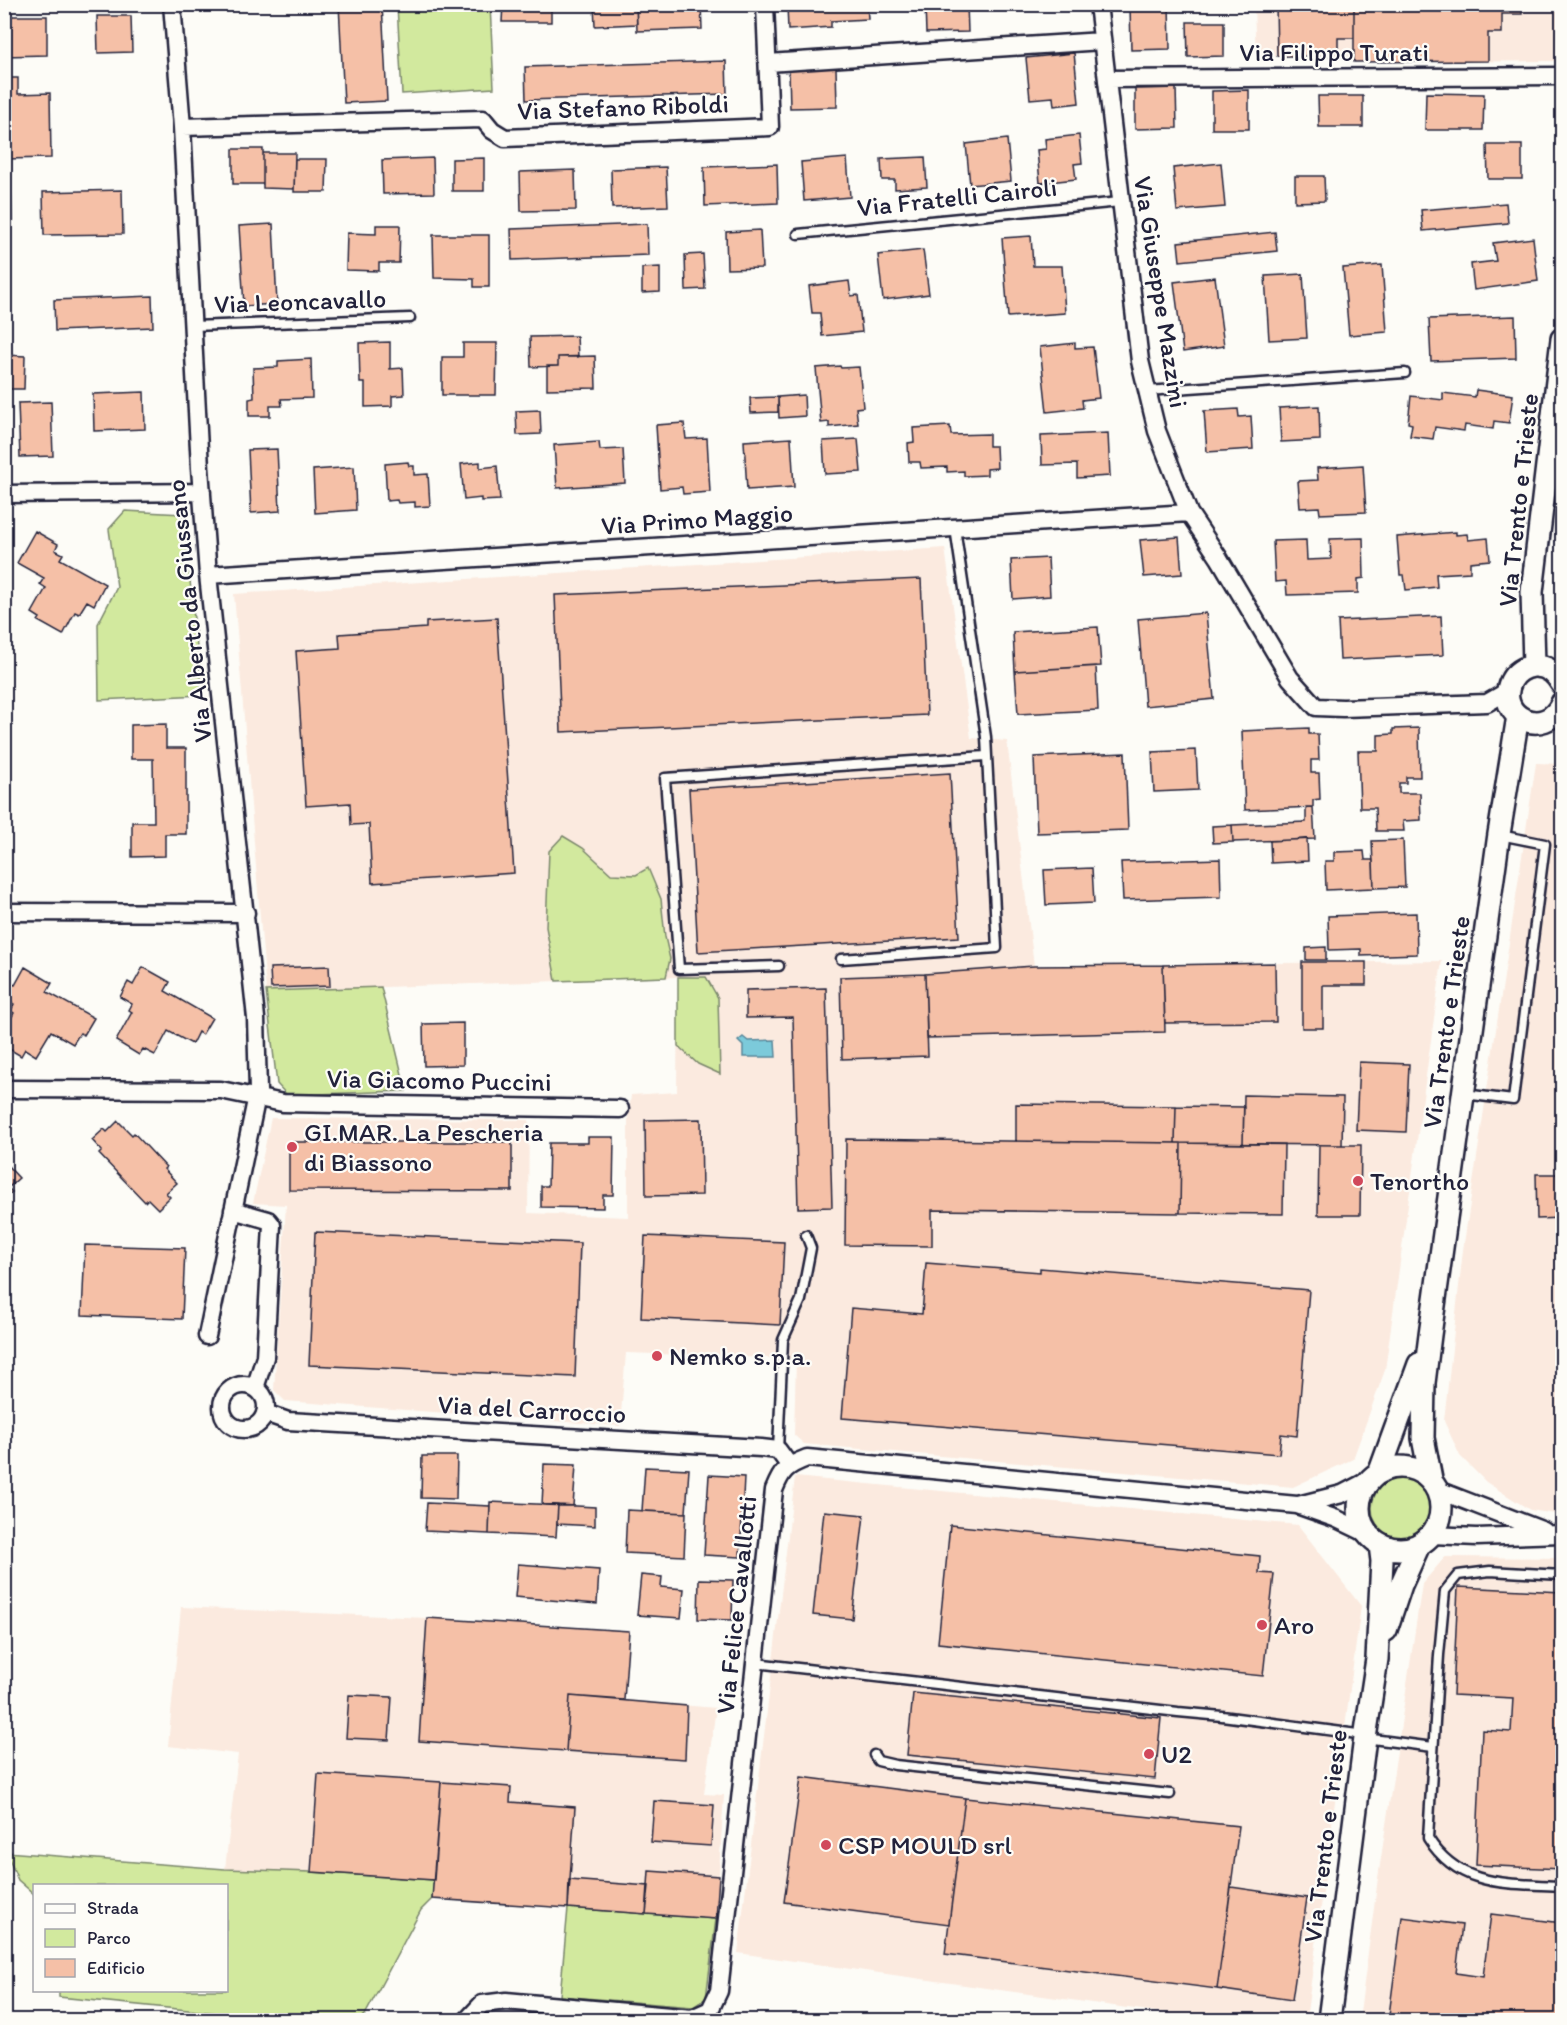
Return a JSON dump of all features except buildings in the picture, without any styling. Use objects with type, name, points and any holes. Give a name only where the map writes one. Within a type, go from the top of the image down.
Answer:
[{"type":"street","name":"Via Alberto da Giussano","points":[[172,4],[182,127],[208,575],[256,1018],[256,1098],[207,1336]]},
{"type":"street","name":"Via Stefano Riboldi","points":[[182,127],[483,119],[492,130],[505,138],[770,127],[765,4]]},
{"type":"street","name":"Via Giuseppe Mazzini","points":[[1098,4],[1120,202],[1146,391],[1157,431],[1189,513],[1219,558],[1290,678],[1316,707],[1487,703],[1508,692]]},
{"type":"street","points":[[768,63],[1102,41]]},
{"type":"street","name":"Via Filippo Turati","points":[[1107,80],[1563,76]]},
{"type":"street","name":"Via Trento e Trieste","points":[[1534,666],[1532,592],[1563,339]]},
{"type":"street","points":[[4,494],[202,492]]},
{"type":"street","name":"Via Primo Maggio","points":[[208,575],[1189,513]]},
{"type":"street","points":[[1563,684],[1552,670],[1534,666],[1519,671],[1510,684],[1508,692],[1512,710],[1527,721],[1536,723],[1545,721],[1559,711],[1563,703]]},
{"type":"street","name":"Via Trento e Trieste","points":[[1377,1659],[1401,1585],[1426,1540],[1440,1521],[1442,1505],[1434,1484],[1423,1438],[1424,1383],[1499,834],[1518,716]]},
{"type":"street","points":[[4,912],[246,913]]},
{"type":"street","name":"Via Giacomo Puccini","points":[[4,1089],[221,1090],[283,1102],[620,1108]]},
{"type":"street","points":[[233,1210],[268,1220],[272,1225],[264,1357],[255,1388]]},
{"type":"street","name":"Via Trento e Trieste","points":[[1329,2020],[1377,1659],[1382,1561],[1373,1539],[1360,1520],[1358,1507],[1361,1493],[1374,1476],[1430,1335]]},
{"type":"street","points":[[241,1386],[255,1388],[265,1399],[266,1413],[257,1425],[244,1430],[230,1424],[223,1412],[224,1398],[234,1388],[241,1386]]},
{"type":"street","name":"Via del Carroccio","points":[[266,1413],[288,1421],[778,1450]]},
{"type":"street","points":[[778,1450],[789,1465],[807,1458],[1297,1505],[1337,1519],[1373,1539],[1400,1550],[1426,1540],[1557,1534]]},
{"type":"street","name":"Via Felice Cavallotti","points":[[467,2020],[482,2004],[506,2001],[692,2018],[710,2010],[719,1991],[774,1490],[780,1476],[789,1465]]},
{"type":"street","points":[[1297,1505],[1342,1494],[1397,1466],[1415,1468],[1434,1484],[1557,1534]]},
{"type":"lane","name":"Via Fratelli Cairoli","points":[[798,234],[1120,202]]},
{"type":"lane","name":"Via Leoncavallo","points":[[192,326],[410,318]]},
{"type":"lane","points":[[1146,391],[1405,373]]},
{"type":"lane","points":[[841,959],[997,948],[986,737],[955,528]]},
{"type":"lane","points":[[779,966],[679,969],[665,778],[986,756]]},
{"type":"lane","points":[[1463,1094],[1513,1100],[1545,844],[1499,834]]},
{"type":"lane","points":[[778,1450],[783,1340],[801,1300],[811,1248],[806,1235]]},
{"type":"lane","points":[[1563,1575],[1491,1571],[1458,1575],[1445,1591],[1428,1838],[1436,1851],[1457,1869],[1483,1880],[1563,1886]]},
{"type":"lane","points":[[755,1663],[1232,1717],[1433,1747]]},
{"type":"lane","points":[[874,1755],[878,1761],[895,1764],[1170,1794]]},
{"type":"shaded area","points":[[1254,5],[1562,5],[1562,61],[1354,62],[1338,56],[1277,56],[1256,61]]},
{"type":"shaded area","points":[[945,548],[971,738],[1007,741],[1034,966],[1442,961],[1385,1370],[1353,1459],[1293,1487],[804,1444],[794,1435],[796,1359],[626,1353],[620,1426],[285,1401],[274,1390],[286,1205],[253,1203],[271,1118],[529,1120],[528,1213],[628,1217],[628,1120],[631,1095],[677,1092],[678,977],[266,991],[234,594]]},
{"type":"shaded area","points":[[1536,763],[1562,764],[1562,1515],[1530,1510],[1486,1482],[1460,1456],[1444,1421],[1463,1250]]},
{"type":"shaded area","points":[[795,1477],[1298,1525],[1361,1606],[1306,2020],[1213,2020],[738,1953]]},
{"type":"shaded area","points":[[1445,1557],[1562,1558],[1562,2020],[1359,2020],[1422,1584]]},
{"type":"shaded area","points":[[181,1607],[427,1618],[628,1631],[624,1700],[716,1708],[704,1794],[724,1795],[716,1919],[432,1899],[311,1872],[225,1869],[238,1754],[168,1746]]},
{"type":"green space","points":[[397,5],[490,5],[494,88],[402,94]]},
{"type":"green space","points":[[125,511],[183,514],[202,695],[99,700],[98,624],[117,587],[109,529]]},
{"type":"green space","points":[[563,836],[583,848],[611,874],[636,875],[648,868],[661,899],[670,959],[666,977],[556,981],[546,927],[549,851]]},
{"type":"green space","points":[[678,977],[706,977],[718,998],[720,1074],[698,1064],[678,1046]]},
{"type":"green space","points":[[381,987],[406,1091],[287,1095],[277,1084],[266,991]]},
{"type":"green space","points":[[1402,1478],[1419,1483],[1427,1491],[1432,1508],[1427,1525],[1419,1533],[1402,1538],[1385,1533],[1377,1525],[1372,1508],[1377,1491],[1385,1483]]},
{"type":"green space","points":[[6,1852],[225,1869],[434,1880],[432,1899],[421,1910],[365,2015],[358,2020],[216,2020],[217,2013],[59,1997],[59,1992],[228,1992],[228,1884],[33,1884],[33,1893],[18,1880]]},
{"type":"green space","points":[[568,1908],[716,1919],[706,1998],[693,2007],[560,1996]]},
{"type":"water","points":[[743,1037],[748,1041],[775,1040],[776,1057],[743,1057],[743,1046],[738,1041]]},
{"type":"place","name":"GI.MAR. La Pescheria di Biassono","points":[[292,1147]]},
{"type":"place","name":"Tenortho","points":[[1358,1181]]},
{"type":"place","name":"Nemko s.p.a.","points":[[657,1356]]},
{"type":"place","name":"Aro","points":[[1262,1625]]},
{"type":"place","name":"U2","points":[[1149,1754]]},
{"type":"place","name":"CSP MOULD srl","points":[[826,1845]]}]
